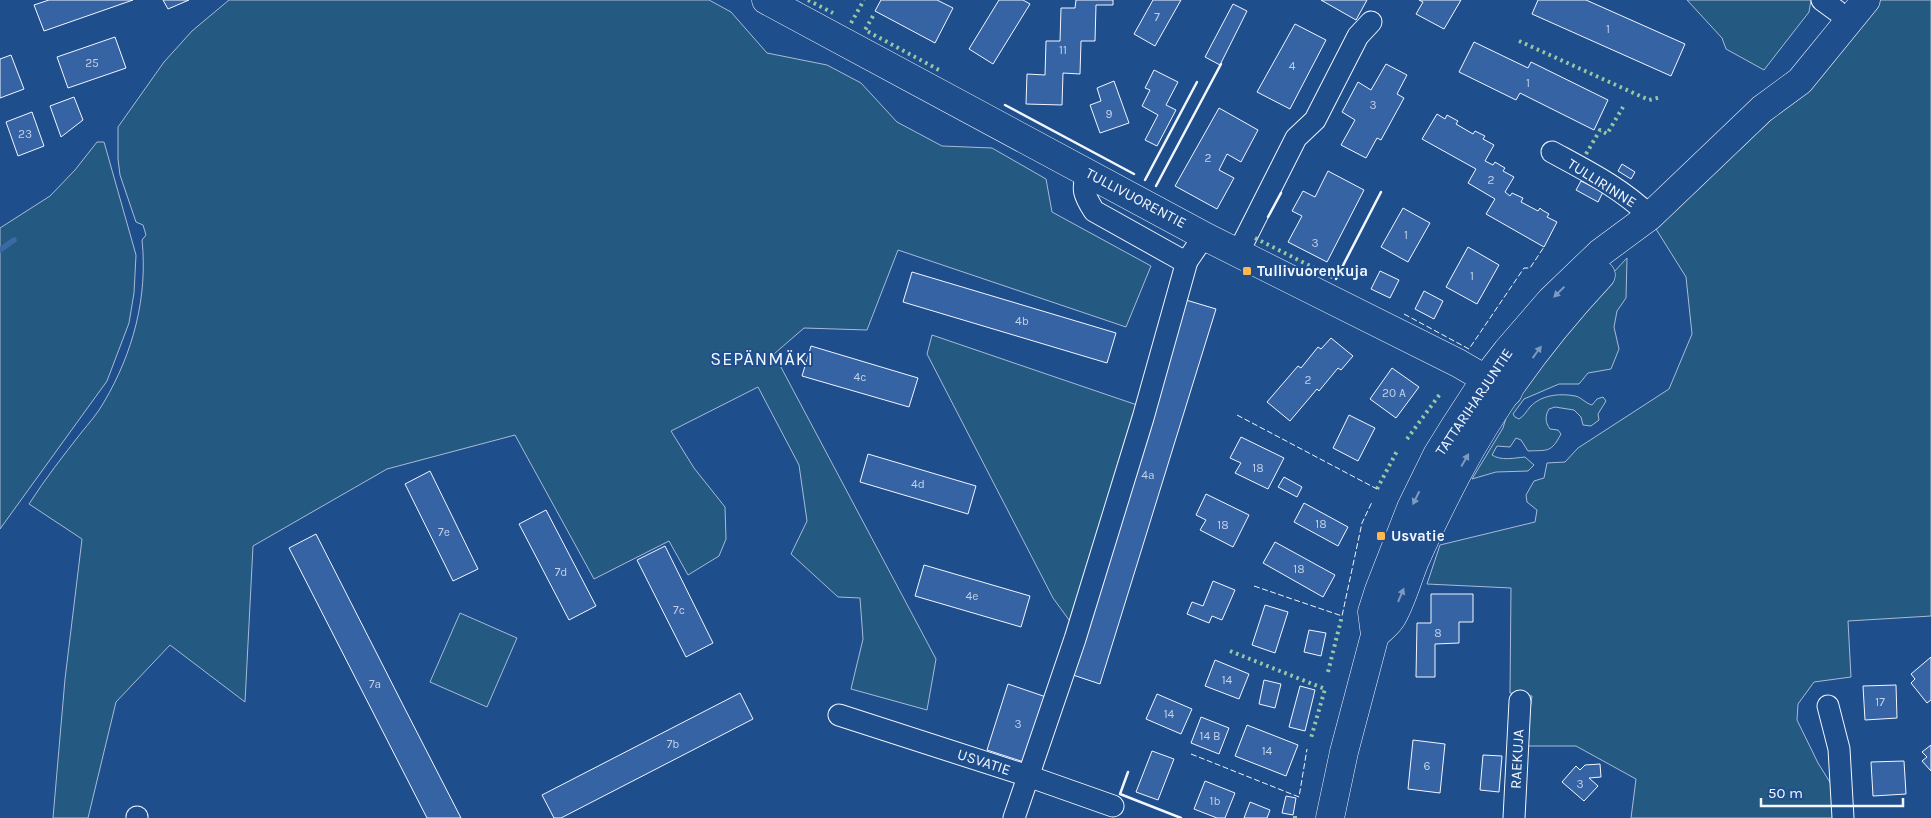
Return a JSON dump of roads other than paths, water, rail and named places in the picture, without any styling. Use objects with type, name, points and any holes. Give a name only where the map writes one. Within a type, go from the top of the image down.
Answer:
[{"type":"main road","name":"TULLIVUORENTIE","points":[[766,0],[1208,238],[1497,385]]},
{"type":"main road","name":"TATTARIHARJUNTIE","points":[[1329,817],[1375,635],[1391,618],[1415,562],[1457,474],[1477,439],[1497,385],[1550,334],[1650,216],[1762,109],[1800,81],[1866,0]]},
{"type":"main road","name":"TATTARIHARJUNTIE","points":[[1762,109],[1834,4]]},
{"type":"street","points":[[1238,252],[1296,138],[1315,120],[1358,36],[1371,22]]},
{"type":"street","name":"TULLIRINNE","points":[[1552,152],[1630,197],[1650,216]]},
{"type":"street","points":[[1088,172],[1083,185],[1088,202],[1094,211],[1178,258],[1187,261]]},
{"type":"street","points":[[1014,818],[1084,612],[1144,418],[1187,261],[1198,245],[1208,238]]},
{"type":"street","name":"RAEKUJA","points":[[1514,818],[1520,701]]},
{"type":"street","points":[[1828,706],[1839,749],[1843,818]]},
{"type":"street","name":"USVATIE","points":[[846,718],[1028,776],[1113,806]]},
{"type":"waterway","points":[[0,250],[14,240]]},
{"type":"place","name":"Tullivuorenkuja","points":[[1247,271]]},
{"type":"place","name":"Usvatie","points":[[1381,536]]},
{"type":"district","name":"SEPÄNMÄKI","points":[[762,359]]}]
